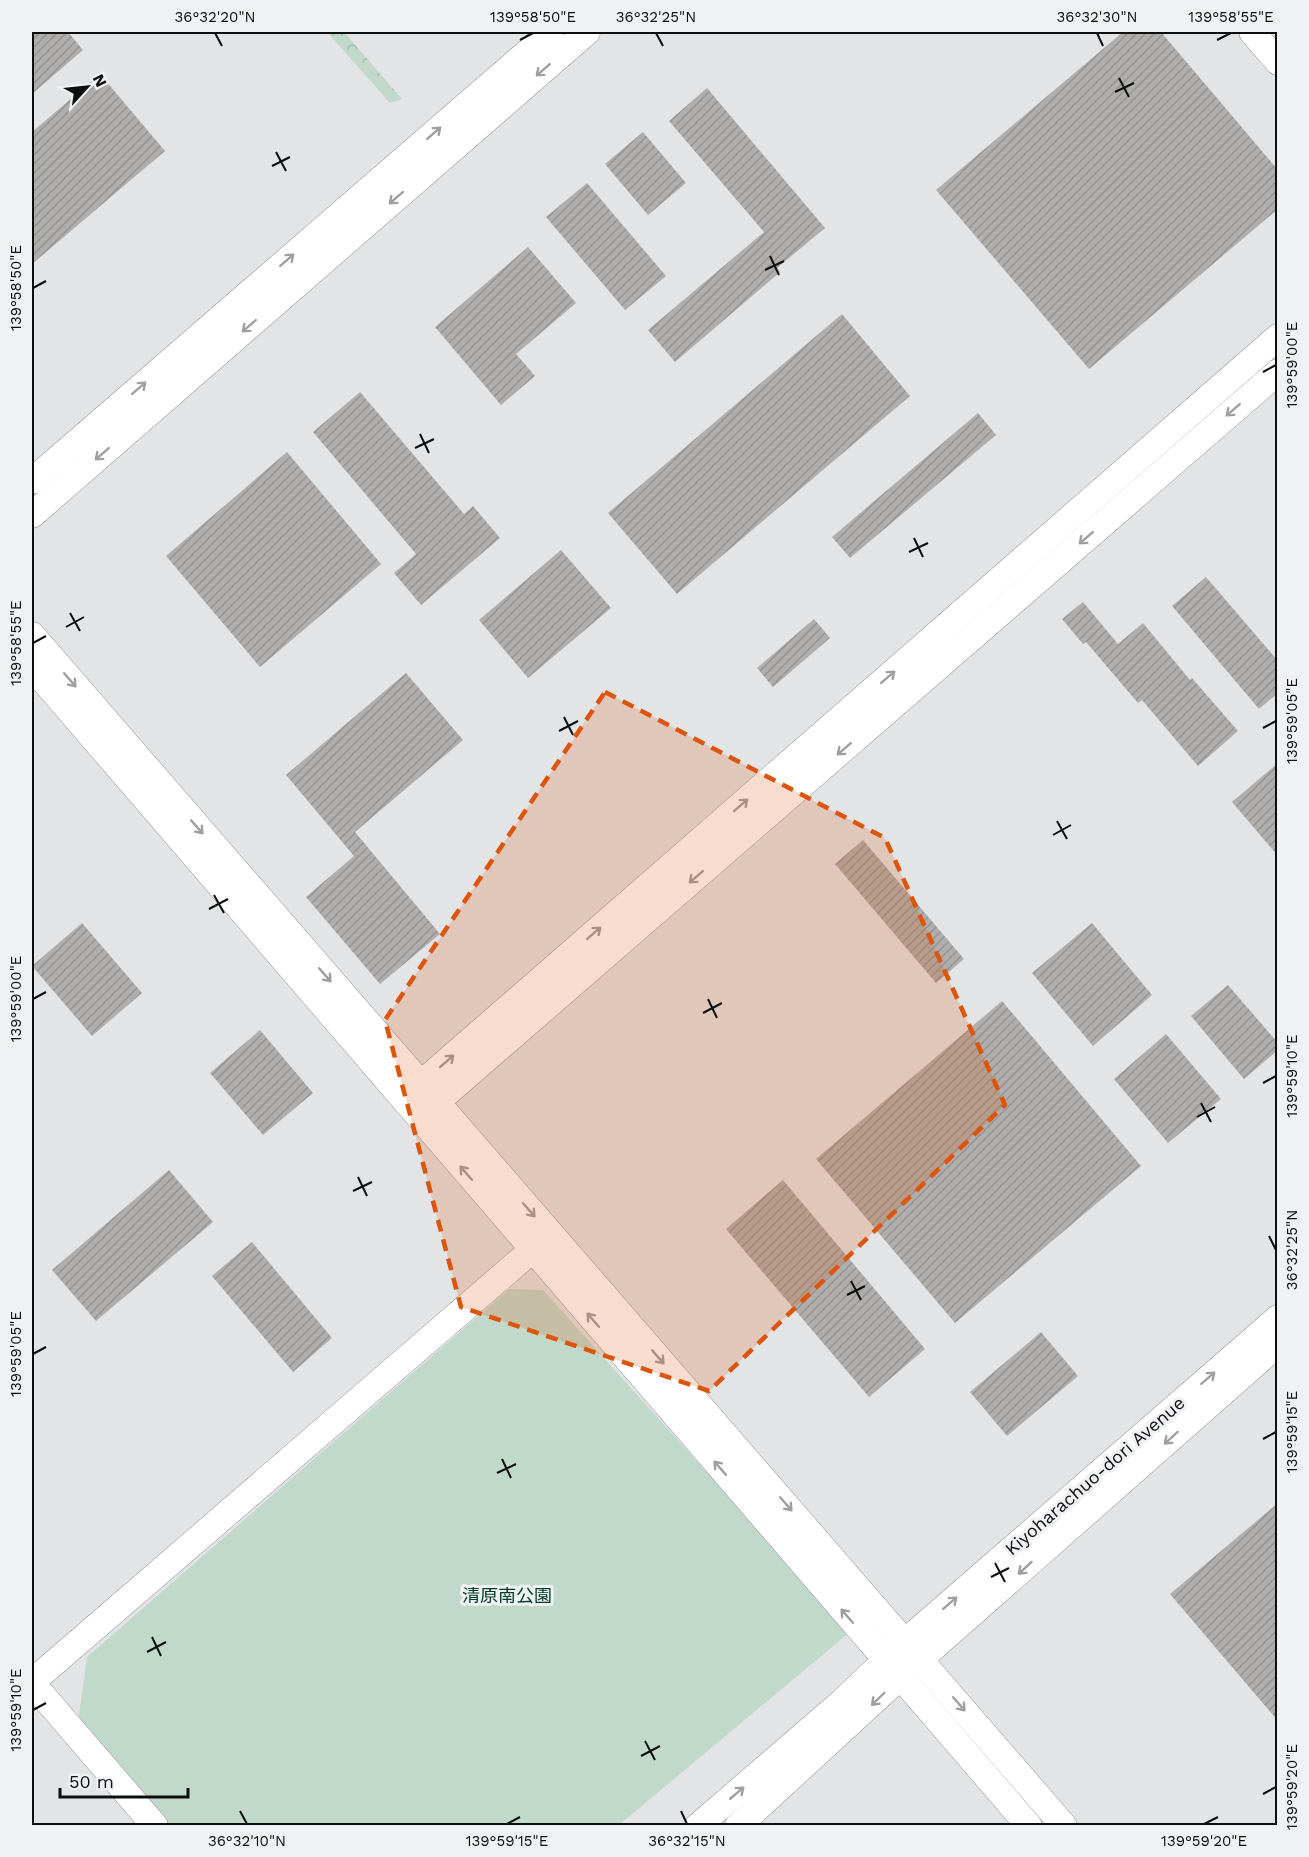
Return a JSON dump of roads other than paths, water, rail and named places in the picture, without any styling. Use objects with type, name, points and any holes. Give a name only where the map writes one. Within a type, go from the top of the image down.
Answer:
[{"type":"street","points":[[32,481],[551,32]]},
{"type":"street","points":[[32,515],[587,32]]},
{"type":"street","points":[[1251,32],[1278,62]]},
{"type":"street","points":[[419,1101],[1278,337]]},
{"type":"street","points":[[419,1101],[1278,372]]},
{"type":"street","points":[[32,635],[419,1101]]},
{"type":"street","points":[[32,667],[419,1101],[541,1242],[893,1669],[1029,1826]]},
{"type":"street","points":[[541,1242],[913,1650],[1064,1826]]},
{"type":"street","points":[[155,1826],[32,1682],[541,1242]]},
{"type":"street","name":"Kiyoharachuo-dori Avenue","points":[[738,1826],[913,1650],[1278,1318]]},
{"type":"street","name":"Kiyoharachuo-dori Avenue","points":[[913,1650],[1278,1344]]},
{"type":"street","name":"Kiyoharachuo-dori Avenue","points":[[698,1826],[843,1701],[893,1669]]},
{"type":"park label","name":"清原南公園","points":[[507,1596]]}]
